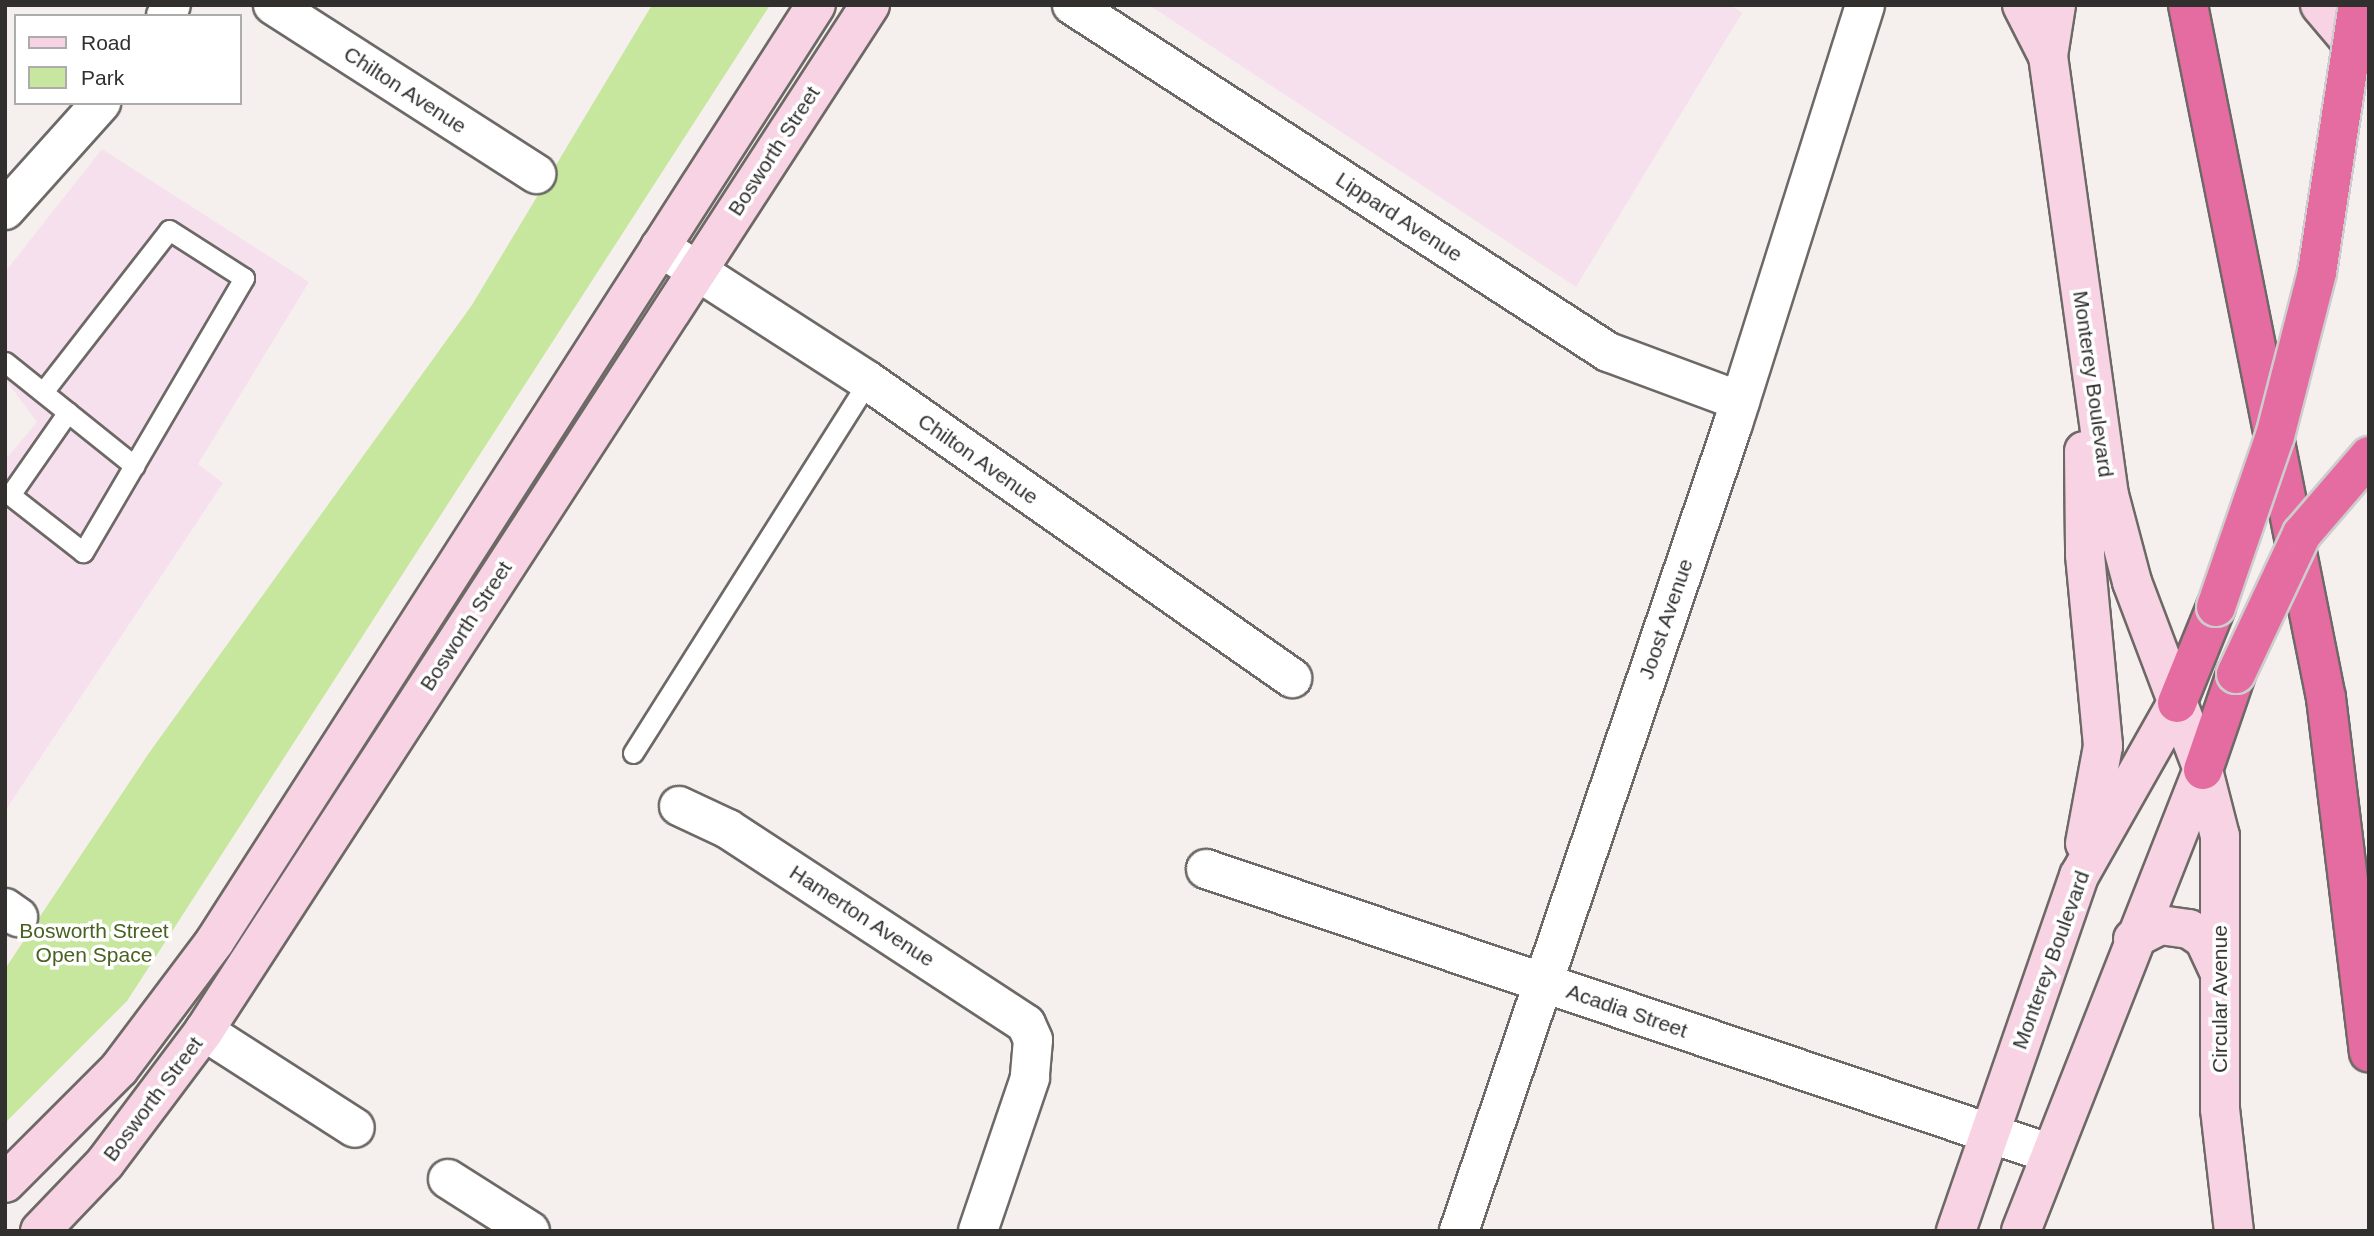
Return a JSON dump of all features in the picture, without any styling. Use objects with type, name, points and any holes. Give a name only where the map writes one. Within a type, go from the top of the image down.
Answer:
[{"type":"highway","points":[[2188,5],[2326,698],[2369,1052]]},
{"type":"highway","points":[[2178,703],[2217,607],[2275,436],[2317,272],[2358,5]]},
{"type":"highway","points":[[2203,770],[2236,674],[2302,534],[2369,456]]},
{"type":"main road","name":"Bosworth Street","points":[[5,1183],[119,1069],[215,941],[816,5]]},
{"type":"main road","name":"Bosworth Street","points":[[40,1231],[105,1163],[204,1031],[695,270],[870,5]]},
{"type":"main road","name":"Monterey Boulevard","points":[[2022,5],[2048,56]]},
{"type":"main road","name":"Monterey Boulevard","points":[[2056,5],[2048,56],[2085,325],[2119,539],[2203,770]]},
{"type":"main road","points":[[2320,5],[2369,63]]},
{"type":"main road","points":[[2079,876],[2103,746],[2083,518],[2085,325]]},
{"type":"main road","name":"Monterey Boulevard","points":[[1956,1231],[2079,876],[2178,703]]},
{"type":"main road","points":[[2021,1231],[2048,1153],[2203,770]]},
{"type":"main road","name":"Circular Avenue","points":[[2203,770],[2220,836],[2220,1109],[2234,1231]]},
{"type":"main road","points":[[2133,939],[2160,925],[2189,929],[2204,939],[2220,974]]},
{"type":"street","name":"Chilton Avenue","points":[[273,5],[536,174]]},
{"type":"street","name":"Lippard Avenue","points":[[1072,5],[1608,352],[1740,401]]},
{"type":"street","name":"Joost Avenue","points":[[1459,1231],[1740,401],[1865,5]]},
{"type":"street","points":[[5,210],[99,105]]},
{"type":"street","name":"Chilton Avenue","points":[[660,247],[868,381],[1292,678]]},
{"type":"street","name":"Hamerton Avenue","points":[[679,806],[728,829],[1014,1013],[1033,1040],[1030,1078],[978,1231]]},
{"type":"street","name":"Acadia Street","points":[[1206,869],[2048,1153]]},
{"type":"street","points":[[204,1031],[355,1128]]},
{"type":"street","points":[[448,1179],[530,1231]]},
{"type":"lane","points":[[43,393],[169,230],[244,278],[83,552],[10,495],[68,412]]},
{"type":"lane","points":[[5,362],[135,466]]},
{"type":"lane","points":[[633,753],[868,381]]},
{"type":"shaded area","points":[[1149,5],[1731,5],[1742,13],[1576,287]]},
{"type":"shaded area","points":[[102,149],[309,282],[198,464],[223,483],[5,811],[5,460],[37,422],[5,379],[5,272]]},
{"type":"green space","name":"Bosworth Street Open Space","points":[[652,5],[770,5],[127,1001],[5,1123],[5,969],[149,753],[472,305]]},
{"type":"tram line","points":[[2356,5],[2358,9]]}]
